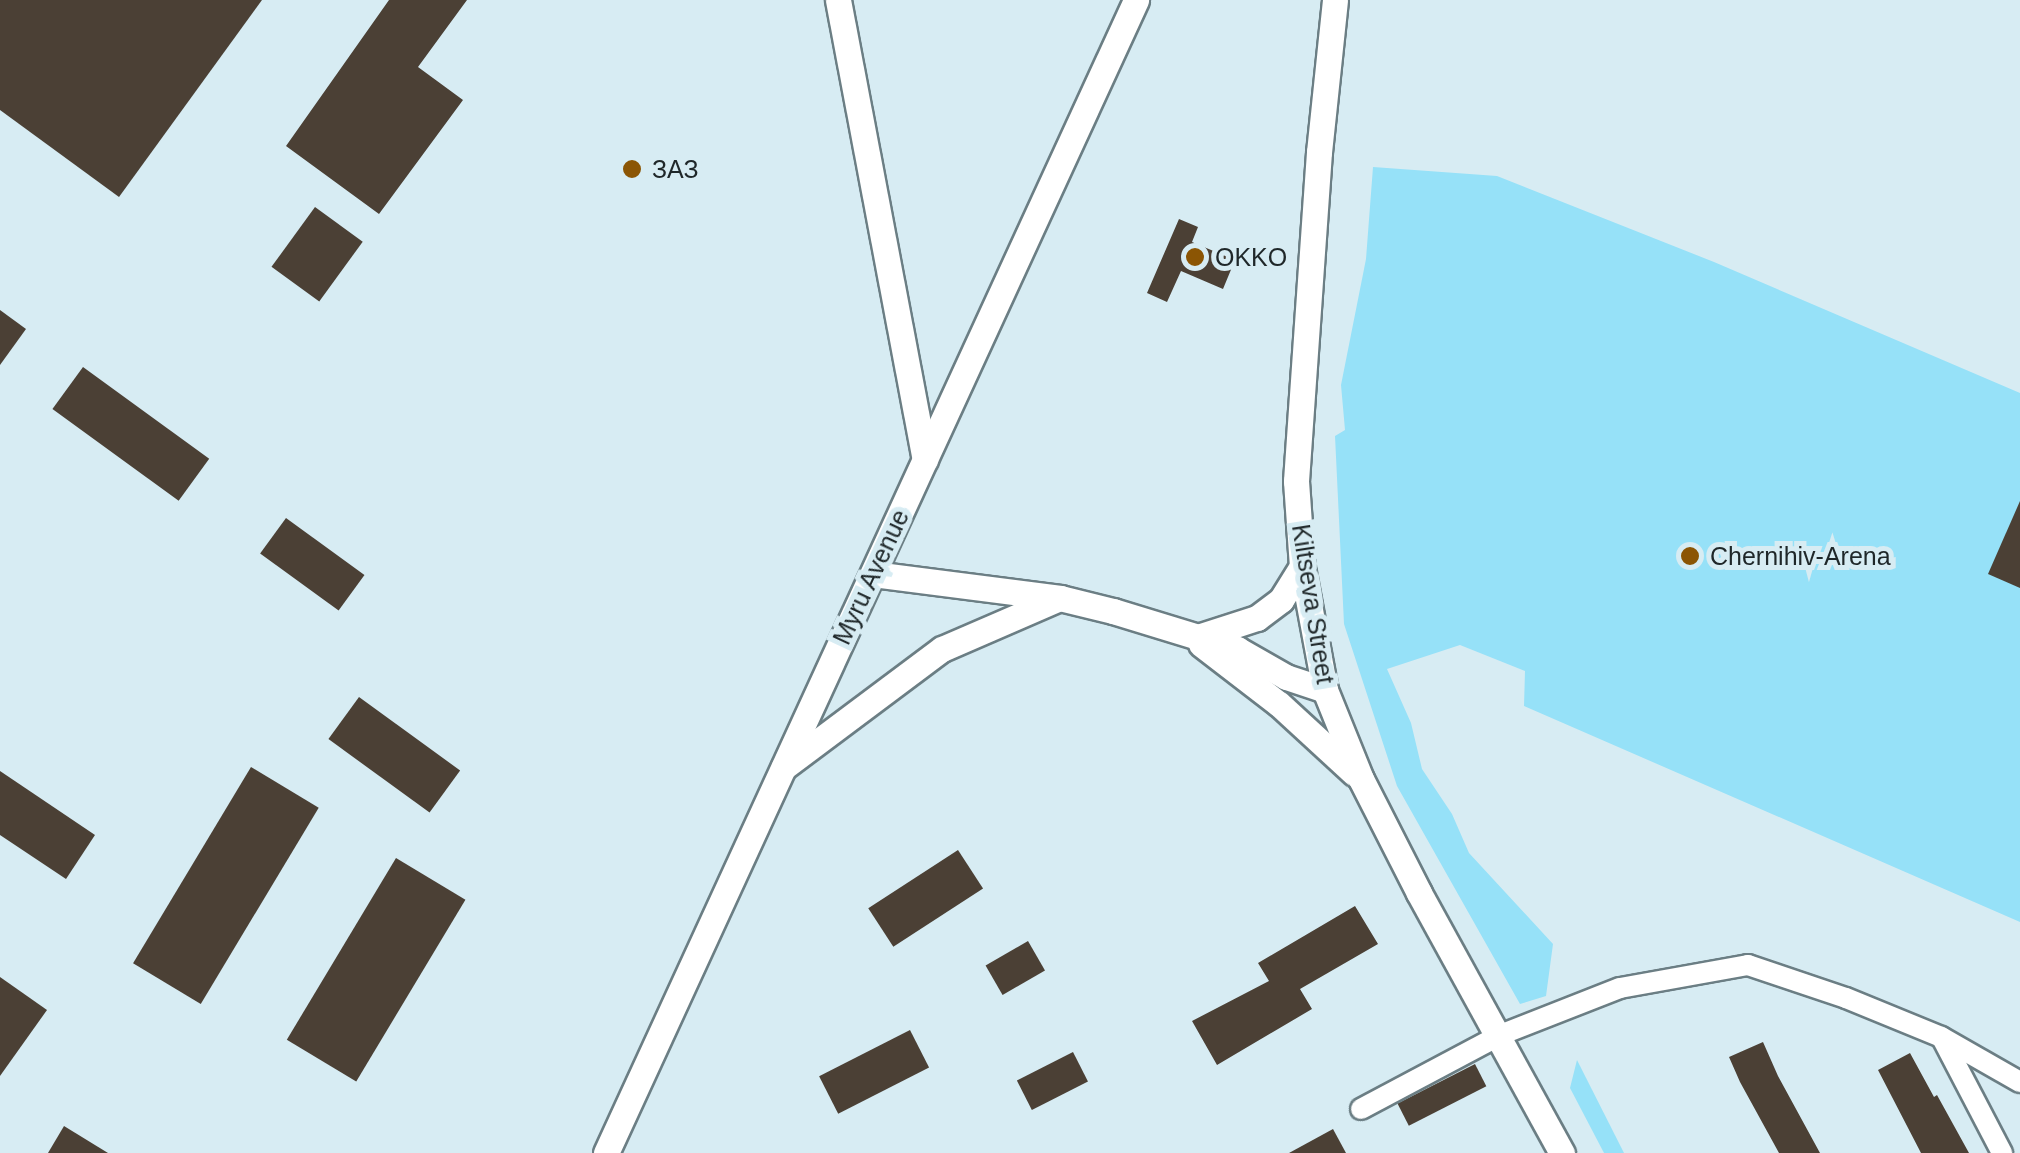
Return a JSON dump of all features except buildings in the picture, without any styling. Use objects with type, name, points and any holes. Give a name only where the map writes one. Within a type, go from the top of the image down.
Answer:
[{"type":"main road","points":[[838,0],[926,460]]},
{"type":"main road","name":"Myru Avenue","points":[[606,1153],[1136,0]]},
{"type":"main road","name":"Kiltseva Street","points":[[1335,0],[1301,381],[1296,481],[1302,567],[1326,690],[1361,779],[1418,893],[1562,1153]]},
{"type":"main road","points":[[1194,638],[1227,632],[1257,618],[1281,600],[1302,567]]},
{"type":"main road","points":[[873,574],[1060,598],[1236,649],[1286,677],[1326,690]]},
{"type":"main road","points":[[782,769],[942,650],[1060,598]]},
{"type":"main road","points":[[1194,638],[1279,704],[1361,779]]},
{"type":"street","points":[[1361,1109],[1500,1035],[1620,988],[1748,965],[1846,998],[1940,1037],[2020,1082]]},
{"type":"street","points":[[1940,1037],[2002,1153]]},
{"type":"shaded area","name":"Chernihiv-Arena","points":[[1373,167],[1497,176],[1714,262],[2020,393],[2020,922],[1524,706],[1525,671],[1460,645],[1387,669],[1411,723],[1422,769],[1452,814],[1469,853],[1553,944],[1546,996],[1520,1004],[1397,786],[1344,624],[1335,436],[1345,430],[1341,385],[1366,259]]},
{"type":"shaded area","points":[[1577,1060],[1624,1153],[1604,1153],[1570,1088]]},
{"type":"place","name":"ЗАЗ","points":[[632,169]]},
{"type":"place","name":"OKKO","points":[[1195,257]]},
{"type":"place","name":"Chernihiv-Arena","points":[[1690,556]]}]
